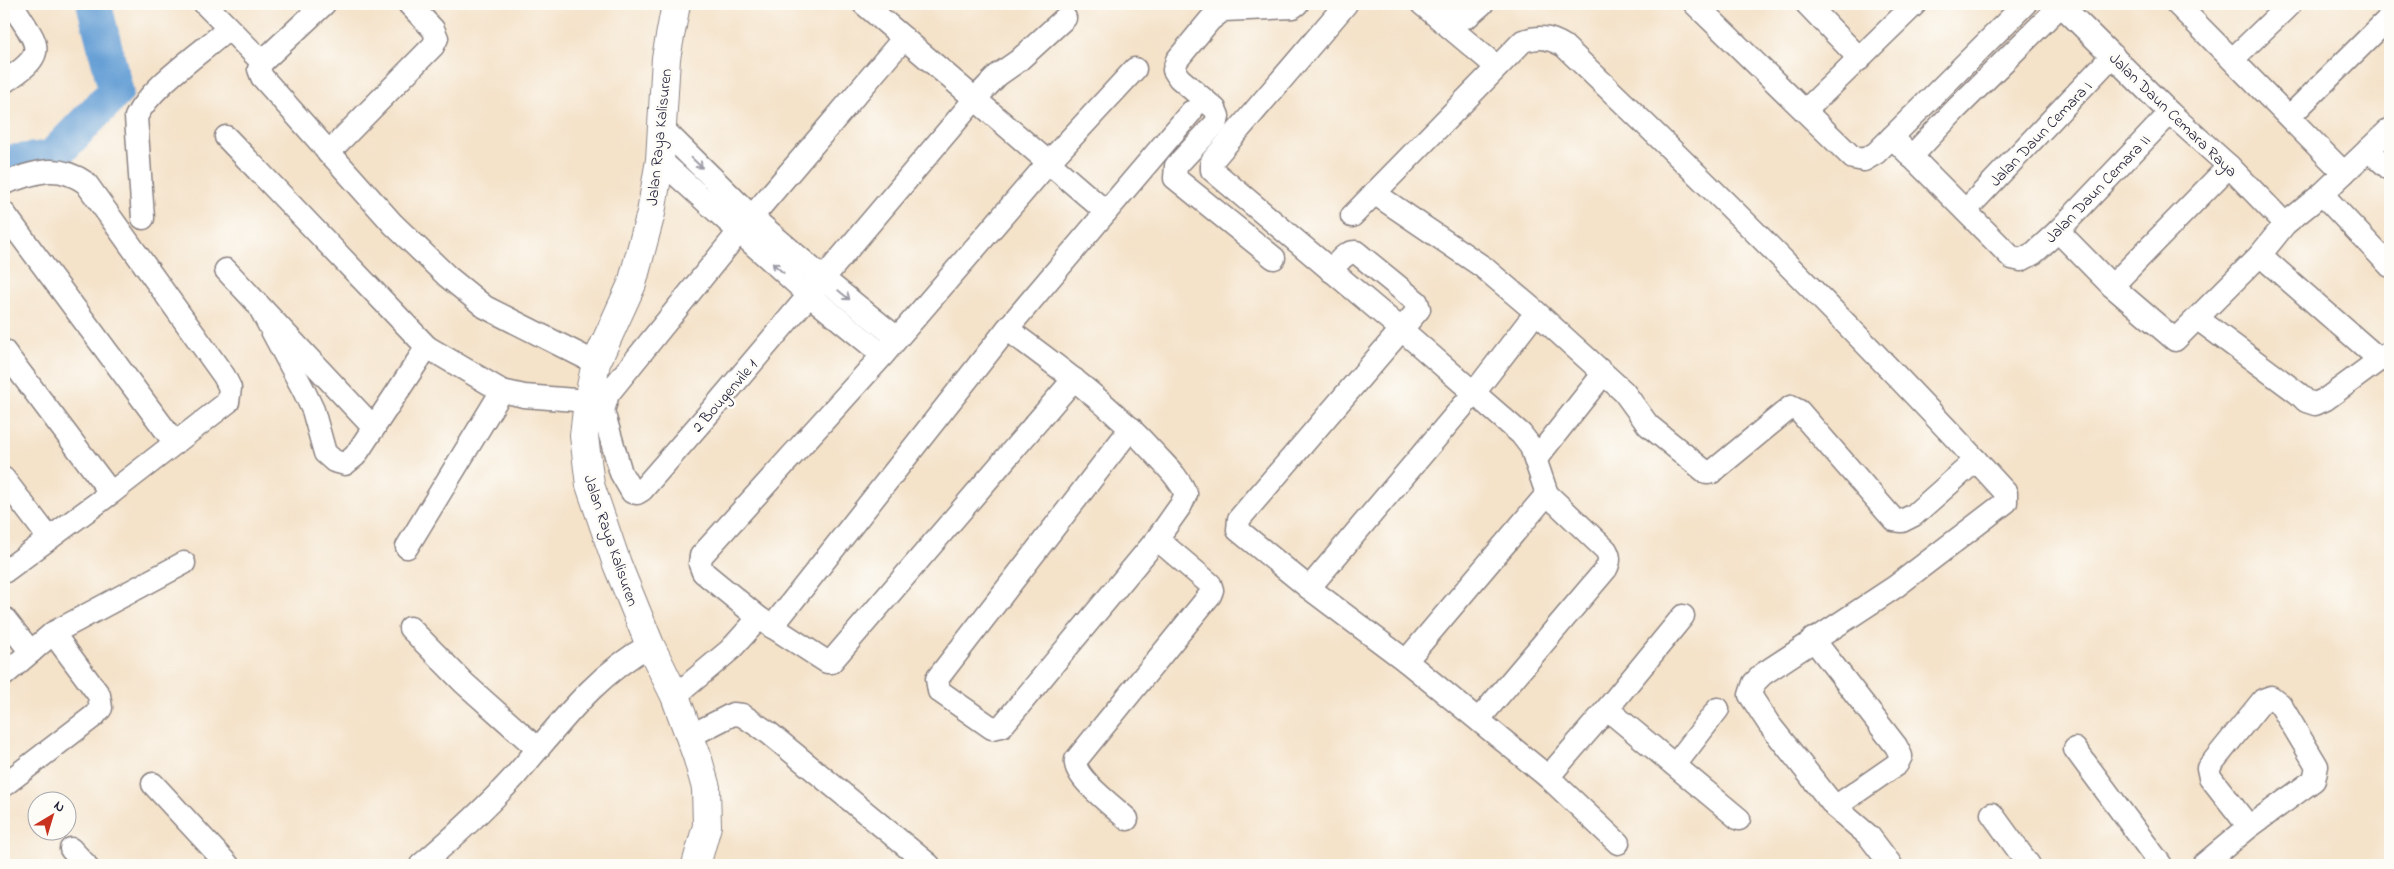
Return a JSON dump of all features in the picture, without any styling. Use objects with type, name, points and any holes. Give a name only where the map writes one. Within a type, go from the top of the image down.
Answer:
[{"type":"main road","name":"Jalan Raya Kalisuren","points":[[676,4],[666,58],[660,160],[651,212],[632,284],[596,363],[588,401],[584,436],[590,485],[617,564],[650,645],[675,696],[706,788],[707,826],[696,865]]},
{"type":"street","points":[[4,82],[29,65],[36,55],[37,45],[12,4]]},
{"type":"street","points":[[205,4],[262,62]]},
{"type":"street","points":[[324,4],[262,62],[259,69],[262,77],[393,224],[448,277],[485,307],[596,363]]},
{"type":"street","points":[[328,153],[433,46],[437,38],[433,29],[409,4]]},
{"type":"street","points":[[864,4],[888,11],[904,38],[1106,212]]},
{"type":"street","points":[[1346,4],[1212,161],[1212,170],[1402,330],[1521,434],[1530,447],[1547,494],[1606,550],[1610,561],[1606,569],[1479,719]]},
{"type":"street","points":[[1422,4],[1497,67]]},
{"type":"street","points":[[1444,4],[1458,17],[1467,17],[1482,4]]},
{"type":"street","points":[[1694,4],[1853,158],[1864,160],[1876,153],[1902,147],[1956,109],[2062,4]]},
{"type":"street","points":[[1807,4],[1860,59]]},
{"type":"street","points":[[1805,112],[1915,4]]},
{"type":"street","points":[[1902,147],[2025,4]]},
{"type":"street","name":"Jalan Daun Cemara Raya","points":[[2062,4],[2170,113],[2229,166],[2285,224]]},
{"type":"street","points":[[2177,4],[2344,173]]},
{"type":"street","points":[[2233,59],[2290,4]]},
{"type":"street","points":[[1274,258],[1175,178],[1176,166],[1217,122],[1218,116],[1214,109],[1179,78],[1174,70],[1177,60],[1210,20],[1223,10],[1285,5]]},
{"type":"street","points":[[2289,117],[2390,17]]},
{"type":"street","name":"2 Bougenvile 1","points":[[745,225],[608,394],[603,411],[621,473],[632,492],[637,493],[711,411],[975,99],[998,75],[1018,62],[1066,18]]},
{"type":"street","points":[[143,218],[136,117],[141,106],[152,94],[228,29]]},
{"type":"street","points":[[1352,216],[1523,41],[1537,37],[1552,39],[1564,46],[1669,146],[1895,373],[2006,493],[2006,502],[1895,587],[1813,639],[1763,674],[1754,682],[1750,694],[1769,724],[1835,807],[1869,836],[1891,865]]},
{"type":"street","points":[[745,225],[904,38]]},
{"type":"street","name":"Jalan Daun Cemara I","points":[[1966,210],[2113,55]]},
{"type":"street","points":[[1074,379],[835,659],[827,662],[766,622],[703,572],[700,564],[701,556],[890,347],[1049,162],[1135,69]]},
{"type":"street","points":[[675,696],[766,622],[1007,329],[1191,112]]},
{"type":"street","name":"Jalan Daun Cemara II","points":[[1966,210],[2012,258],[2021,260],[2034,252],[2058,231],[2170,113]]},
{"type":"street","points":[[662,129],[745,225]]},
{"type":"street","points":[[2058,231],[2112,286],[2172,340],[2178,339],[2260,255],[2285,224],[2322,194],[2390,129]]},
{"type":"street","points":[[226,137],[427,347],[502,391],[524,396],[588,401]]},
{"type":"street","points":[[1902,147],[1966,210]]},
{"type":"street","points":[[2368,150],[2390,169]]},
{"type":"street","points":[[660,160],[745,225],[816,287],[890,347]]},
{"type":"street","points":[[2112,286],[2229,166]]},
{"type":"street","points":[[4,183],[38,172],[57,170],[73,173],[86,183],[224,376],[230,388],[228,402],[111,493],[4,572]]},
{"type":"street","points":[[1374,193],[1483,267],[1624,392],[1648,425],[1707,473],[1712,472],[1792,406],[1800,411],[1894,520],[1902,521],[1914,515],[1976,460]]},
{"type":"street","points":[[2322,194],[2390,266]]},
{"type":"street","points":[[4,213],[175,443]]},
{"type":"street","points":[[1331,271],[1349,252],[1356,252],[1419,305],[1419,309],[1239,519],[1238,530],[1309,588],[1479,719],[1548,777],[1618,843]]},
{"type":"street","points":[[2198,319],[2306,401],[2315,404],[2326,399],[2385,356],[2260,255]]},
{"type":"street","points":[[226,270],[374,428]]},
{"type":"street","points":[[260,308],[313,410],[325,453],[334,462],[345,464],[355,456],[427,347]]},
{"type":"street","points":[[1309,588],[1474,393],[1527,324]]},
{"type":"street","points":[[1007,329],[1074,379],[1131,428],[1181,482],[1186,494],[1182,505],[1157,539],[1002,726],[992,728],[939,691],[937,679],[1131,428]]},
{"type":"street","points":[[4,351],[111,493]]},
{"type":"street","points":[[1535,460],[1596,383]]},
{"type":"street","points":[[407,547],[502,391]]},
{"type":"street","points":[[4,479],[49,538]]},
{"type":"street","points":[[1406,661],[1547,494]]},
{"type":"street","points":[[1127,819],[1084,779],[1076,769],[1076,760],[1210,595],[1212,590],[1210,584],[1157,539]]},
{"type":"street","points":[[4,675],[53,633],[184,563]]},
{"type":"street","points":[[1548,777],[1607,709],[1683,616]]},
{"type":"street","points":[[4,618],[31,652]]},
{"type":"street","points":[[410,628],[464,683],[538,749]]},
{"type":"street","points":[[4,785],[94,716],[101,708],[99,695],[53,633]]},
{"type":"street","points":[[1813,639],[1896,746],[1901,756],[1897,764],[1835,807]]},
{"type":"street","points":[[421,865],[488,804],[588,690],[626,658],[650,645]]},
{"type":"street","points":[[2203,865],[2249,827],[2314,780],[2317,766],[2280,704],[2271,697],[2263,700],[2209,766],[2210,777],[2249,827]]},
{"type":"street","points":[[1607,709],[1739,819]]},
{"type":"street","points":[[1675,765],[1718,709]]},
{"type":"street","points":[[690,736],[733,714],[748,718],[769,733],[930,865]]},
{"type":"street","points":[[2075,749],[2161,865]]},
{"type":"street","points":[[153,784],[228,865]]},
{"type":"street","points":[[1992,814],[2029,865]]},
{"type":"street","points":[[71,849],[86,865]]},
{"type":"waterway","points":[[4,163],[51,158],[116,91],[94,4]]}]
